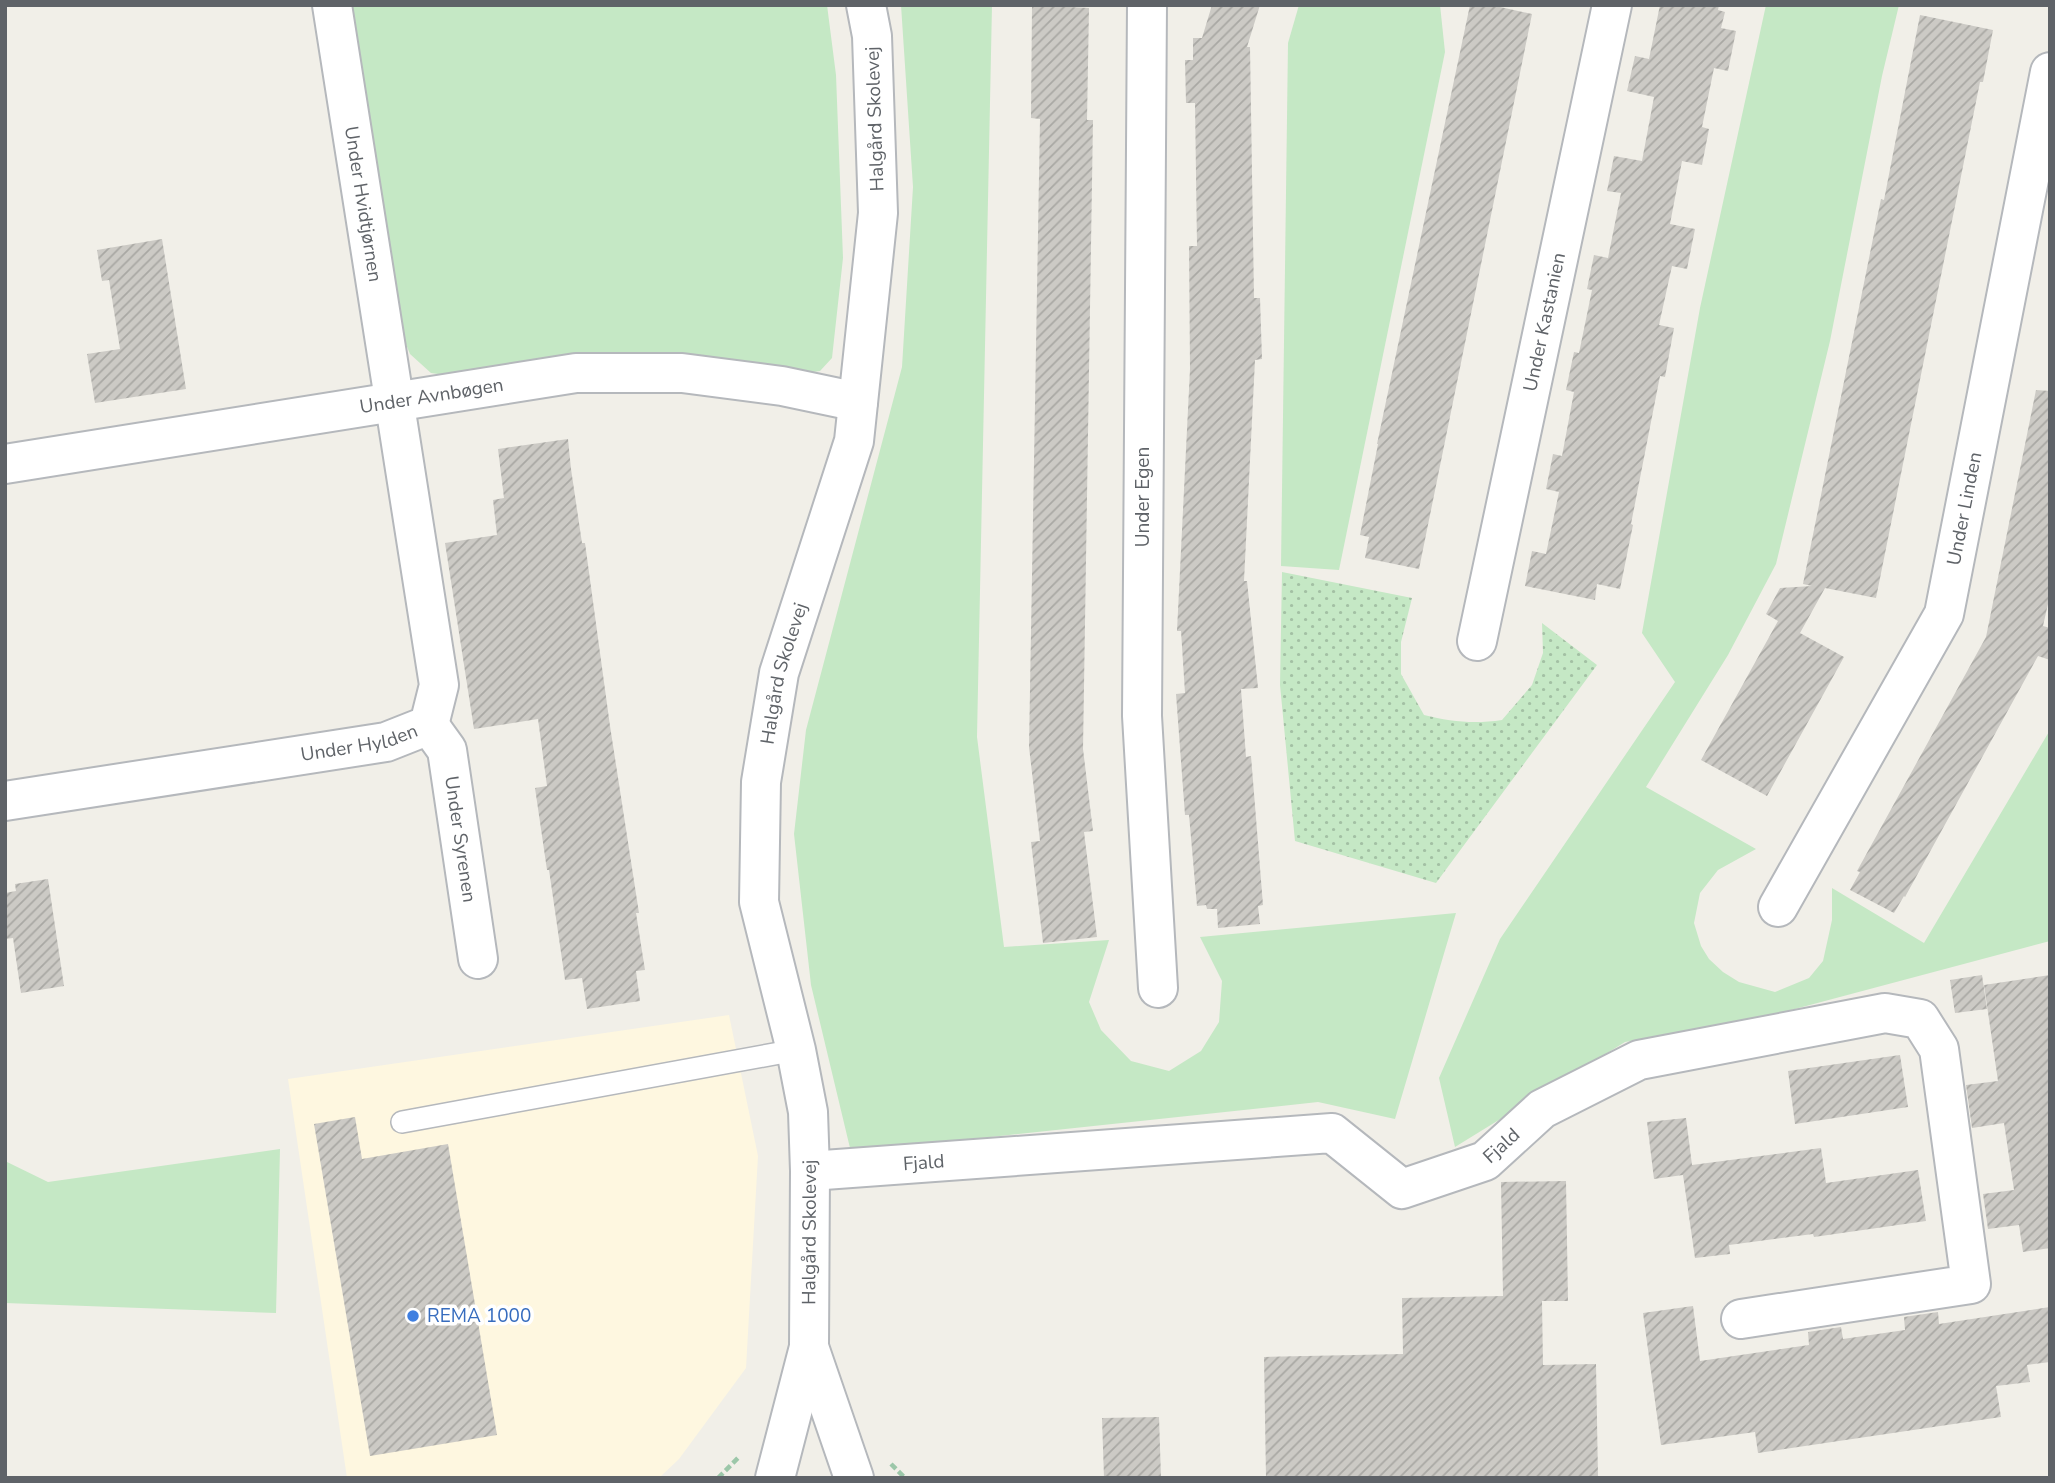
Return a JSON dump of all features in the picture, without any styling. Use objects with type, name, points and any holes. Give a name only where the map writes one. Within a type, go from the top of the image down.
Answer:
[{"type":"street","name":"Under Hvidtjørnen","points":[[332,5],[393,403]]},
{"type":"street","name":"Halgård Skolevej","points":[[775,1478],[809,1347],[810,1171],[808,1112],[796,1050],[760,902],[761,782],[779,673],[854,442],[878,213],[872,36],[866,5]]},
{"type":"street","name":"Under Egen","points":[[1147,5],[1142,716],[1158,988]]},
{"type":"street","name":"Under Kastanien","points":[[1477,641],[1612,5]]},
{"type":"street","name":"Under Linden","points":[[1778,907],[1944,614],[2050,72]]},
{"type":"street","name":"Under Avnbøgen","points":[[5,464],[576,373],[669,373],[782,386],[858,402]]},
{"type":"street","name":"Under Hylden","points":[[5,801],[386,742],[429,725],[439,684],[393,403]]},
{"type":"street","name":"Under Syrenen","points":[[429,725],[447,750],[478,959]]},
{"type":"street","name":"Fjald","points":[[810,1171],[1332,1133],[1402,1189],[1485,1161],[1542,1109],[1639,1060],[1885,1013],[1920,1019],[1939,1049],[1987,1281],[1741,1319]]},
{"type":"street","name":"Halgård Skolevej","points":[[809,1347],[854,1478]]},
{"type":"lane","points":[[402,1122],[796,1050]]},
{"type":"shaded area","points":[[729,1015],[758,1156],[746,1368],[679,1459],[659,1478],[347,1478],[288,1079]]},
{"type":"green space","points":[[351,5],[827,5],[836,75],[843,258],[832,358],[820,371],[799,374],[674,352],[583,356],[459,377],[431,373],[410,354],[391,308]]},
{"type":"green space","points":[[901,5],[992,5],[977,737],[1004,947],[1109,940],[1089,1002],[1101,1030],[1131,1061],[1169,1071],[1201,1051],[1219,1022],[1222,981],[1200,937],[1456,913],[1395,1119],[1318,1102],[963,1140],[850,1148],[811,985],[794,834],[806,730],[902,367],[913,187]]},
{"type":"green space","points":[[1299,5],[1440,5],[1445,52],[1339,570],[1281,566],[1288,43]]},
{"type":"green space","points":[[1766,5],[1899,5],[1882,76],[1830,341],[1776,564],[1728,655],[1646,787],[1756,849],[1718,870],[1700,893],[1694,923],[1701,946],[1709,959],[1723,972],[1739,982],[1775,992],[1809,978],[1823,961],[1832,920],[1832,888],[1924,943],[2050,730],[2050,941],[1769,1016],[1625,1042],[1455,1147],[1439,1078],[1500,939],[1675,682],[1642,633],[1700,308]]},
{"type":"green space","points":[[1282,572],[1412,598],[1401,642],[1401,674],[1424,715],[1463,722],[1502,720],[1532,685],[1543,653],[1542,623],[1597,665],[1436,883],[1295,841],[1280,685]]},
{"type":"green space","points":[[280,1149],[276,1313],[5,1303],[5,1161],[48,1182]]},
{"type":"building","points":[[1032,5],[1089,8],[1087,120],[1093,120],[1083,749],[1093,831],[1084,832],[1097,937],[1043,943],[1031,842],[1040,841],[1029,747],[1040,119],[1031,118]]},
{"type":"building","points":[[1212,5],[1260,5],[1247,47],[1250,47],[1254,298],[1260,298],[1262,359],[1255,360],[1244,581],[1247,581],[1258,688],[1241,689],[1246,757],[1251,756],[1263,905],[1258,906],[1260,924],[1218,928],[1217,909],[1207,909],[1206,905],[1197,906],[1189,815],[1185,815],[1176,694],[1185,693],[1181,631],[1177,631],[1190,369],[1189,246],[1197,246],[1195,103],[1186,103],[1185,60],[1193,60],[1193,38],[1202,38]]},
{"type":"building","points":[[1470,5],[1491,5],[1532,14],[1419,569],[1365,558],[1369,537],[1360,535]]},
{"type":"building","points":[[1660,5],[1719,5],[1718,10],[1725,12],[1721,28],[1736,31],[1728,71],[1714,68],[1702,127],[1709,129],[1702,165],[1682,161],[1670,224],[1695,229],[1687,269],[1672,266],[1659,325],[1674,328],[1665,377],[1660,376],[1620,589],[1597,584],[1595,600],[1525,586],[1532,551],[1546,554],[1559,492],[1546,489],[1553,454],[1562,456],[1574,392],[1566,390],[1574,352],[1579,353],[1592,290],[1587,289],[1594,255],[1608,258],[1621,193],[1607,191],[1614,156],[1642,161],[1654,97],[1627,91],[1635,56],[1649,59]]},
{"type":"building","points":[[1920,15],[1993,30],[1983,82],[1980,82],[1876,598],[1825,588],[1800,633],[1844,657],[1767,796],[1701,760],[1778,621],[1766,614],[1780,588],[1812,586],[1803,584]]},
{"type":"building","points":[[162,239],[186,389],[95,403],[87,354],[120,349],[109,280],[102,281],[97,250]]},
{"type":"building","points":[[2036,390],[2050,391],[2050,595],[2043,626],[2050,628],[2050,660],[2038,656],[1894,913],[1850,890],[1860,872],[1857,871],[1986,637]]},
{"type":"building","points":[[568,439],[639,913],[636,913],[645,970],[636,971],[640,1001],[587,1009],[582,978],[565,980],[535,788],[547,786],[538,719],[474,729],[445,543],[497,535],[493,500],[504,498],[498,449]]},
{"type":"building","points":[[48,879],[64,986],[21,993],[13,938],[5,939],[5,893],[16,891],[15,884]]},
{"type":"building","points":[[1982,975],[1987,1009],[1955,1013],[1950,980]]},
{"type":"building","points":[[2050,975],[2050,1248],[2023,1252],[2019,1225],[1988,1229],[1983,1194],[2014,1190],[2004,1123],[1972,1128],[1966,1085],[1998,1081],[1984,985]]},
{"type":"building","points":[[1900,1055],[1908,1107],[1795,1124],[1788,1071]]},
{"type":"building","points":[[355,1117],[362,1159],[448,1144],[497,1435],[370,1456],[314,1124]]},
{"type":"building","points":[[1686,1118],[1692,1165],[1821,1148],[1826,1183],[1918,1170],[1926,1221],[1814,1237],[1813,1234],[1729,1245],[1730,1254],[1695,1258],[1683,1175],[1654,1179],[1647,1122]]},
{"type":"building","points":[[1566,1181],[1568,1301],[1542,1301],[1543,1365],[1596,1364],[1598,1477],[1266,1478],[1264,1357],[1403,1354],[1402,1298],[1503,1296],[1501,1182]]},
{"type":"building","points":[[1693,1306],[1700,1361],[1809,1345],[1808,1332],[1841,1327],[1843,1339],[1905,1330],[1904,1317],[1938,1312],[1939,1324],[2050,1307],[2050,1362],[2027,1365],[2030,1382],[1996,1386],[2001,1417],[1758,1453],[1755,1432],[1661,1445],[1643,1313]]},
{"type":"building","points":[[1159,1417],[1161,1478],[1104,1478],[1102,1418]]},
{"type":"place","name":"REMA 1000","points":[[413,1316]]}]
